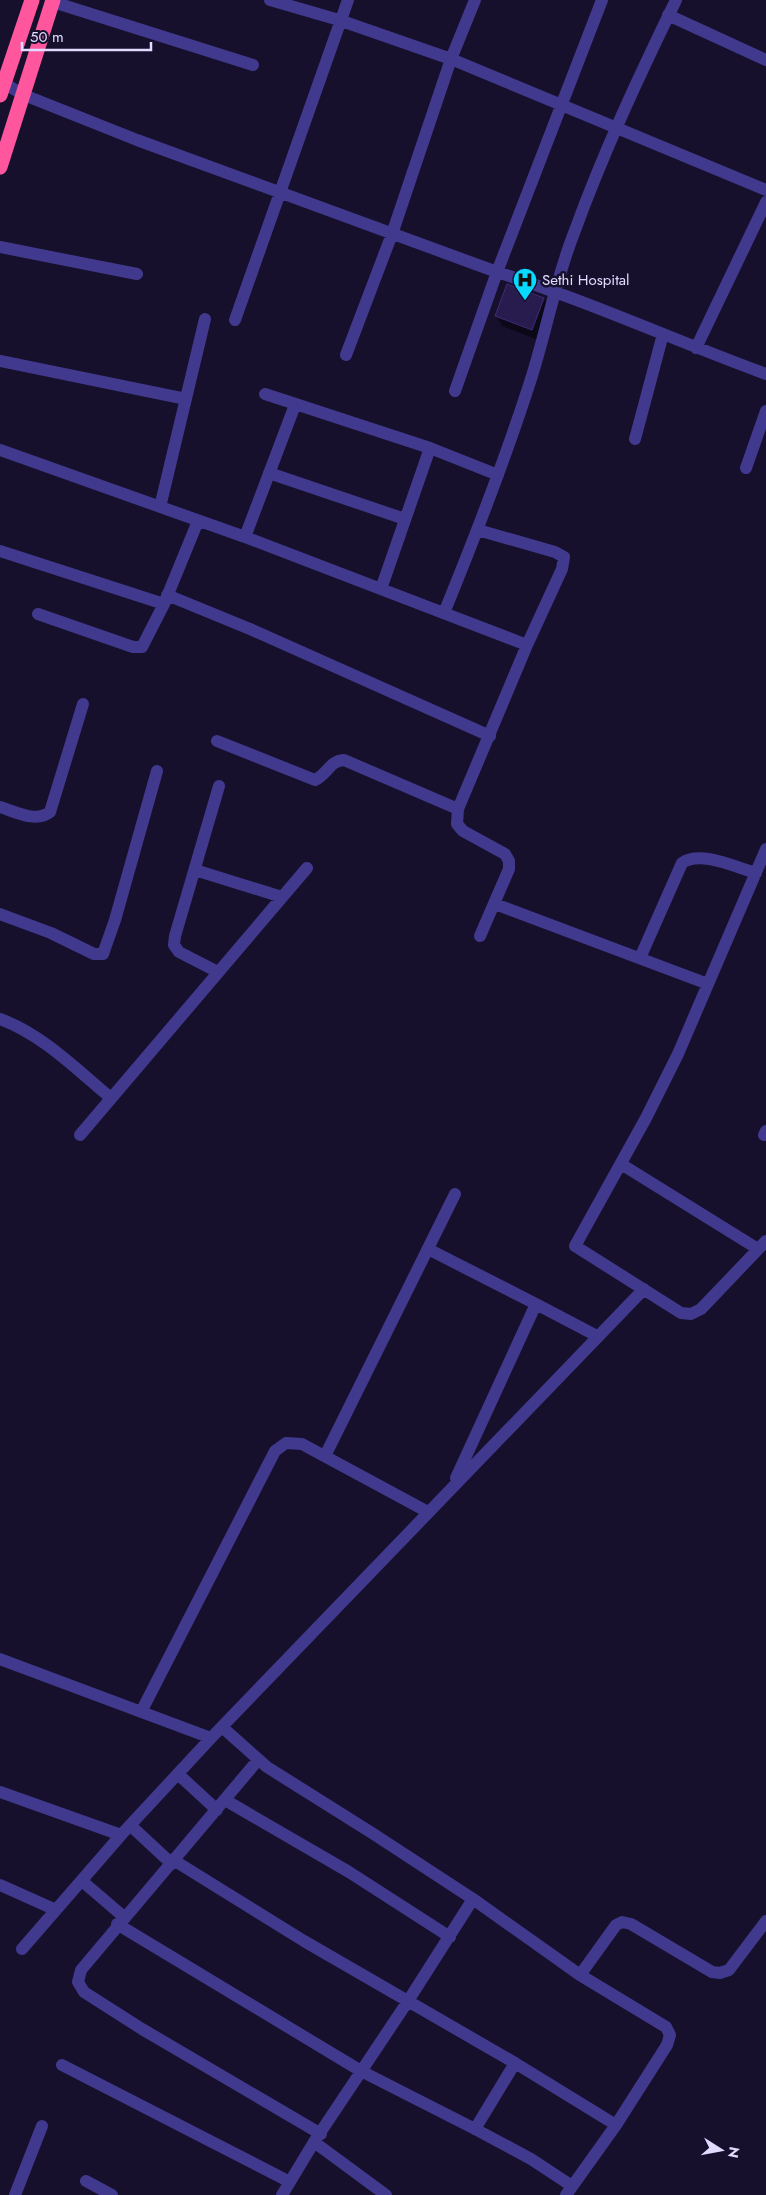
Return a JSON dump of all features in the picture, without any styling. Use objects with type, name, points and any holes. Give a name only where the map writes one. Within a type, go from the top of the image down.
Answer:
[{"type":"highway","points":[[1,86],[31,0]]},
{"type":"highway","points":[[0,166],[53,1]]},
{"type":"street","points":[[270,0],[339,20],[451,59],[766,190]]},
{"type":"street","points":[[235,320],[339,20],[348,0]]},
{"type":"street","points":[[346,355],[392,234],[451,59],[475,0]]},
{"type":"street","points":[[455,391],[497,272],[602,0]]},
{"type":"street","points":[[444,613],[478,530],[531,380],[555,291],[573,234],[617,127],[676,0]]},
{"type":"street","points":[[53,1],[253,65]]},
{"type":"street","points":[[668,15],[766,60]]},
{"type":"street","points":[[1,86],[137,140],[279,193],[497,272],[555,291],[766,374]]},
{"type":"street","points":[[696,348],[766,202]]},
{"type":"street","points":[[0,247],[137,274]]},
{"type":"street","points":[[160,507],[205,319]]},
{"type":"street","points":[[635,439],[664,334]]},
{"type":"street","points":[[0,361],[186,399]]},
{"type":"street","points":[[265,394],[430,448],[498,475]]},
{"type":"street","points":[[245,537],[295,405]]},
{"type":"street","points":[[746,468],[766,411]]},
{"type":"street","points":[[382,589],[430,448]]},
{"type":"street","points":[[0,450],[245,537],[527,644]]},
{"type":"street","points":[[269,473],[405,519]]},
{"type":"street","points":[[38,614],[133,647],[142,647],[166,600],[198,521]]},
{"type":"street","points":[[478,530],[555,552],[564,557],[562,569],[527,644],[458,809],[456,824],[463,831],[505,854],[509,861],[509,869],[480,936]]},
{"type":"street","points":[[0,551],[166,600],[259,632],[490,736]]},
{"type":"street","points":[[0,807],[36,817],[44,816],[50,812],[83,704]]},
{"type":"street","points":[[217,741],[315,780],[322,777],[331,764],[344,760],[458,809]]},
{"type":"street","points":[[0,914],[51,933],[94,954],[103,954],[115,920],[157,770]]},
{"type":"street","points":[[218,972],[179,952],[174,945],[174,936],[219,786]]},
{"type":"street","points":[[621,1164],[762,1245],[701,1309],[691,1314],[681,1313],[574,1246],[621,1164],[678,1054],[766,849]]},
{"type":"street","points":[[640,958],[682,863],[690,857],[702,857],[756,873]]},
{"type":"street","points":[[80,1135],[307,868]]},
{"type":"street","points":[[195,870],[282,897]]},
{"type":"street","points":[[495,904],[708,984]]},
{"type":"street","points":[[0,1019],[14,1024],[41,1041],[111,1098]]},
{"type":"street","points":[[325,1456],[455,1194]]},
{"type":"street","points":[[428,1249],[597,1336]]},
{"type":"street","points":[[22,1949],[126,1830],[210,1738],[644,1289]]},
{"type":"street","points":[[452,1488],[536,1304]]},
{"type":"street","points":[[141,1712],[275,1451],[286,1443],[302,1444],[428,1512]]},
{"type":"street","points":[[0,1659],[210,1738]]},
{"type":"street","points":[[82,1881],[121,1921],[362,2071],[531,2159],[569,2191],[616,2126],[667,2045],[670,2035],[666,2027],[580,1975],[473,1899],[267,1767],[222,1726]]},
{"type":"street","points":[[258,1760],[81,1970],[78,1982],[84,1992],[317,2138],[386,2195]]},
{"type":"street","points":[[178,1774],[221,1805],[348,1872],[450,1937]]},
{"type":"street","points":[[0,1792],[126,1830],[173,1862],[304,1941],[515,2063],[616,2126]]},
{"type":"street","points":[[0,1884],[56,1910]]},
{"type":"street","points":[[282,2195],[473,1899]]},
{"type":"street","points":[[580,1975],[616,1925],[622,1922],[631,1924],[712,1972],[720,1973],[729,1970],[766,1921]]},
{"type":"street","points":[[475,2129],[515,2063]]},
{"type":"street","points":[[62,2065],[290,2182]]},
{"type":"street","points":[[15,2195],[42,2126]]},
{"type":"street","points":[[86,2181],[112,2195]]},
{"type":"building","points":[[507,284],[544,298],[532,330],[495,316]]},
{"type":"place","name":"Sethi Hospital","points":[[525,301]]}]
